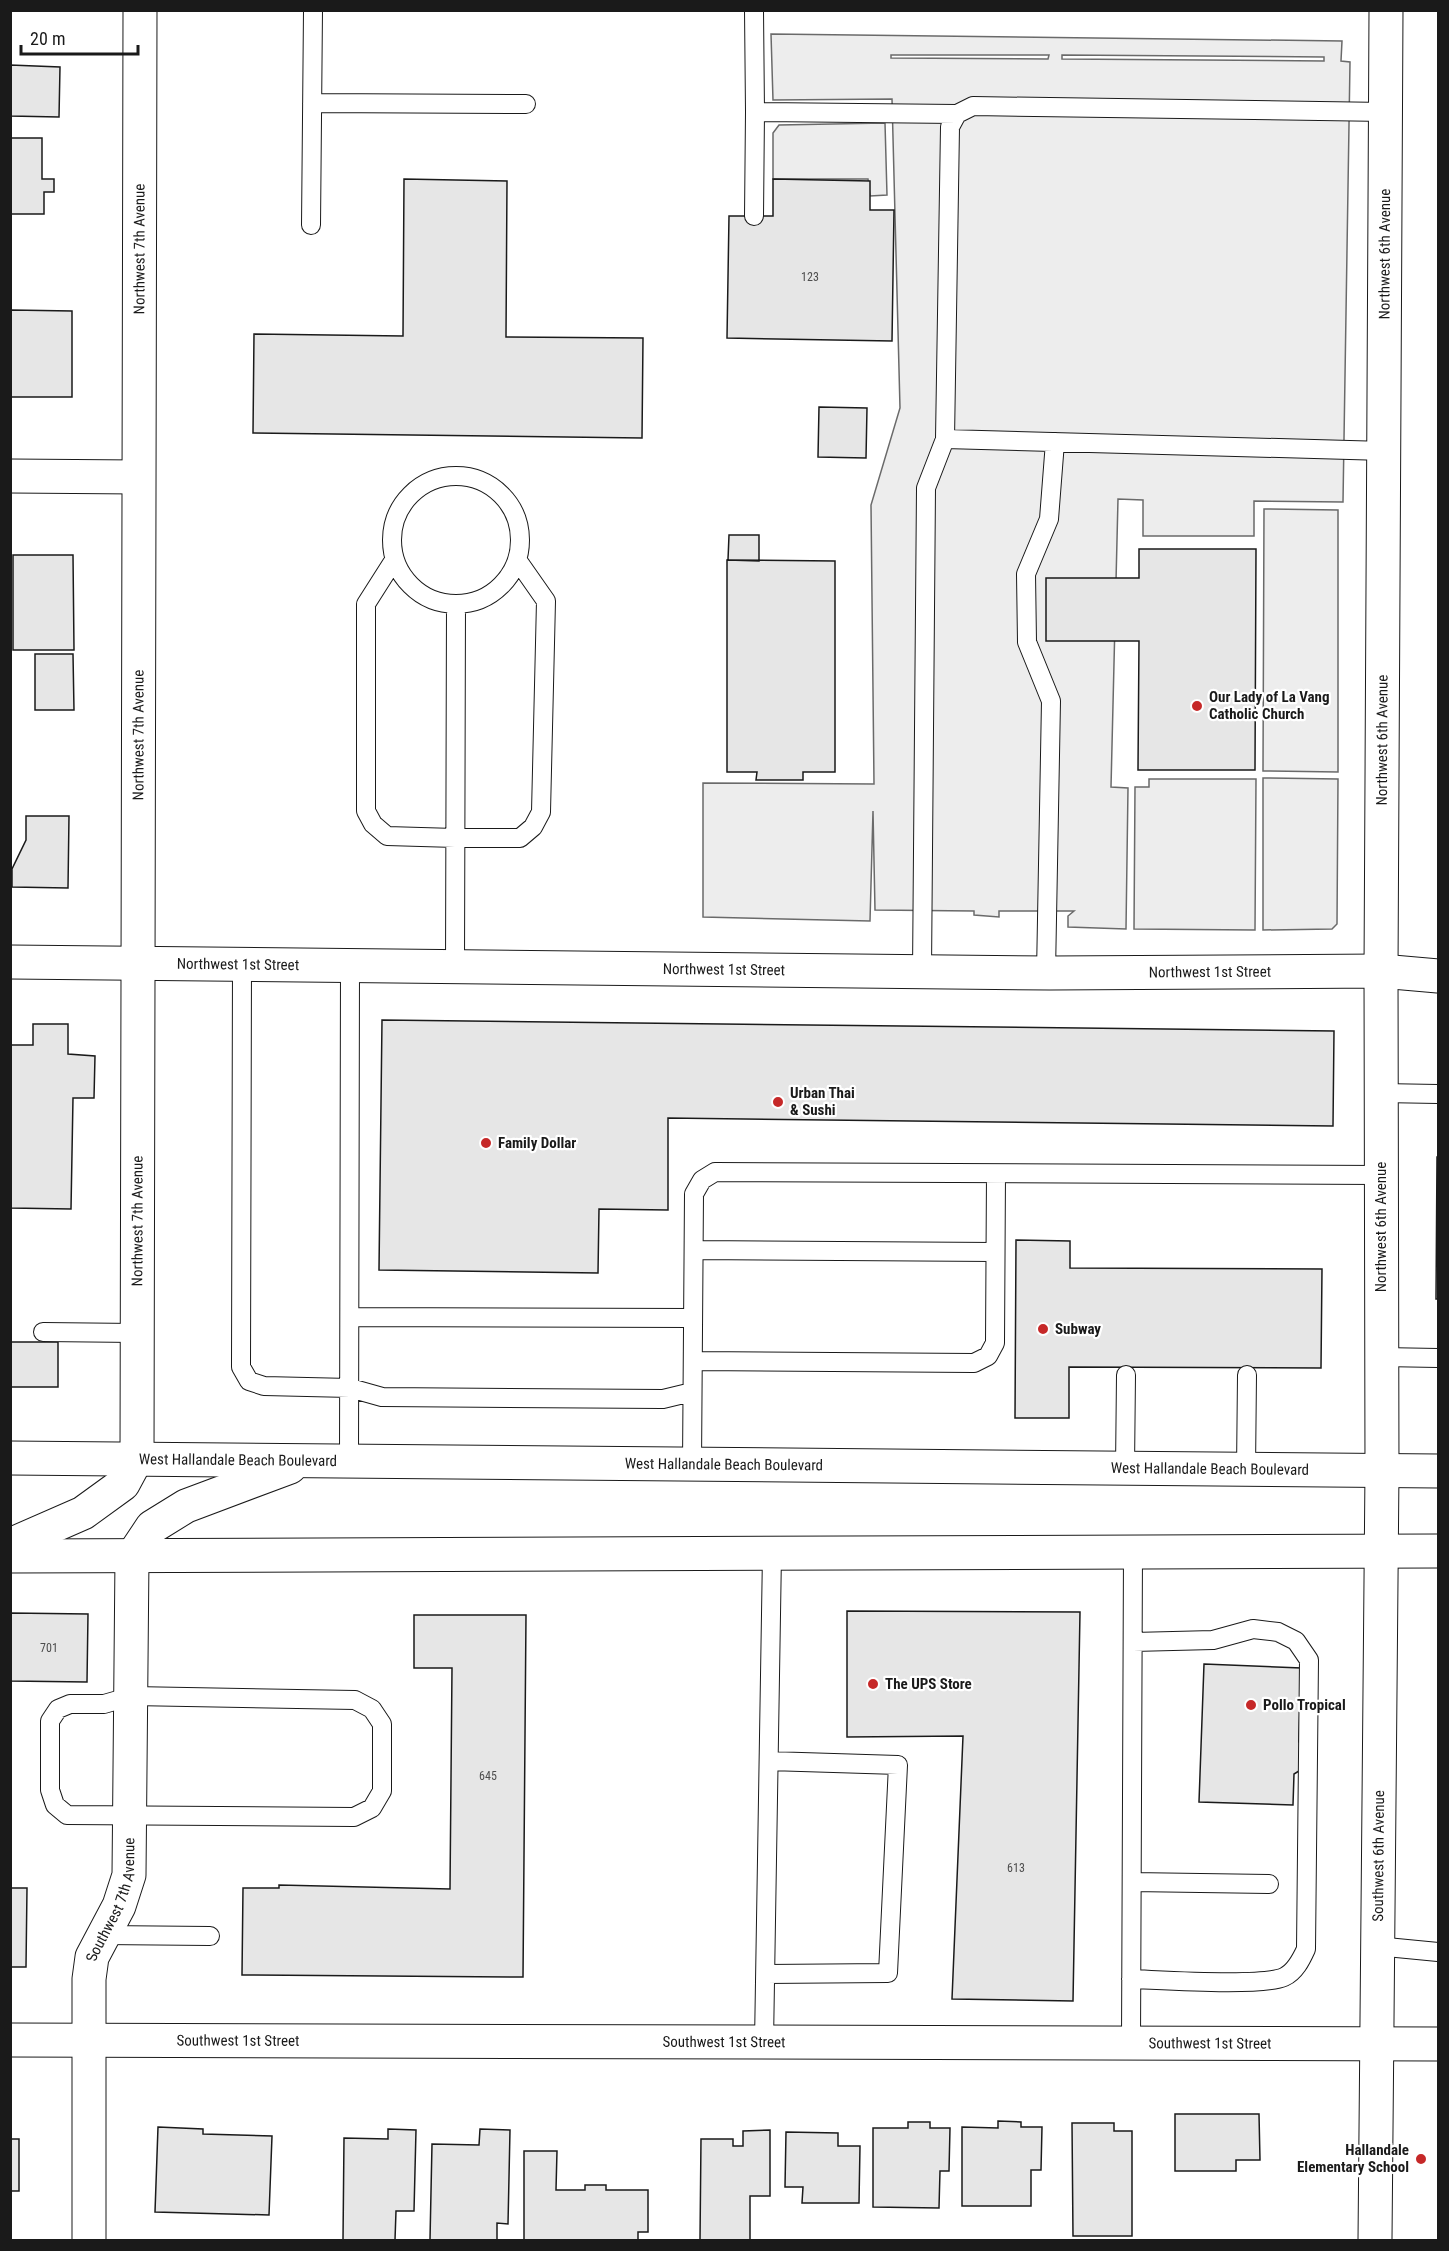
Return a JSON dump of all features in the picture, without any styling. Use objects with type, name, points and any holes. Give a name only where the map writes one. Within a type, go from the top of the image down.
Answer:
[{"type":"street","name":"Northwest 7th Avenue","points":[[137,1458],[140,10]]},
{"type":"street","name":"Northwest 6th Avenue","points":[[1382,1471],[1381,971],[1386,10]]},
{"type":"street","points":[[10,476],[138,477]]},
{"type":"street","name":"Northwest 1st Street","points":[[10,962],[1046,973],[1381,971],[1438,976]]},
{"type":"street","name":"West Hallandale Beach Boulevard","points":[[10,1458],[1438,1471]]},
{"type":"street","points":[[10,1545],[83,1513],[123,1484],[137,1458]]},
{"type":"street","points":[[132,1557],[152,1527],[186,1506],[308,1460]]},
{"type":"street","name":"Southwest 6th Avenue","points":[[1375,2241],[1382,1471]]},
{"type":"street","points":[[10,1556],[1438,1551]]},
{"type":"street","name":"Southwest 7th Avenue","points":[[88,2241],[91,2096],[88,2040],[89,1979],[93,1957],[102,1935],[119,1906],[129,1875],[132,1557]]},
{"type":"street","name":"Southwest 1st Street","points":[[10,2040],[1438,2044]]},
{"type":"lane","points":[[311,225],[313,10]]},
{"type":"lane","points":[[754,10],[754,216]]},
{"type":"lane","points":[[312,103],[526,104]]},
{"type":"lane","points":[[755,112],[957,114],[973,106],[1386,112]]},
{"type":"lane","points":[[922,972],[926,488],[945,439],[950,127],[957,114]]},
{"type":"lane","points":[[945,439],[1385,451]]},
{"type":"lane","points":[[1046,973],[1051,701],[1027,642],[1026,574],[1049,519],[1055,442]]},
{"type":"lane","points":[[457,476],[476,479],[495,488],[509,502],[518,521],[521,541],[518,561],[508,579],[494,593],[476,602],[456,605],[436,601],[417,592],[403,578],[394,560],[391,540],[394,520],[404,502],[418,488],[436,478],[457,476]]},
{"type":"lane","points":[[394,560],[366,604],[366,811],[373,824],[387,836],[455,838],[520,838],[533,828],[540,812],[546,601],[518,561]]},
{"type":"lane","points":[[455,967],[456,605]]},
{"type":"lane","points":[[242,964],[241,1367],[249,1381],[264,1386],[350,1388],[381,1397],[663,1399],[692,1392]]},
{"type":"lane","points":[[349,1460],[350,965]]},
{"type":"lane","points":[[1381,1093],[1438,1094]]},
{"type":"lane","points":[[692,1464],[694,1194],[702,1180],[715,1172],[1381,1175]]},
{"type":"lane","points":[[693,1361],[974,1363],[988,1356],[995,1343],[996,1174]]},
{"type":"lane","points":[[694,1250],[995,1252]]},
{"type":"lane","points":[[350,1317],[693,1318]]},
{"type":"lane","points":[[43,1332],[136,1333]]},
{"type":"lane","points":[[1382,1357],[1438,1358]]},
{"type":"lane","points":[[1125,1375],[1125,1468]]},
{"type":"lane","points":[[1246,1470],[1247,1375]]},
{"type":"lane","points":[[1131,2043],[1134,1551]]},
{"type":"lane","points":[[764,2043],[772,1553]]},
{"type":"lane","points":[[1131,1979],[1261,1981],[1284,1977],[1297,1967],[1306,1949],[1309,1660],[1296,1641],[1278,1632],[1253,1629],[1213,1640],[1133,1642]]},
{"type":"lane","points":[[132,1696],[355,1700],[372,1708],[382,1725],[382,1791],[372,1808],[354,1817],[129,1816],[68,1815],[55,1805],[50,1790],[50,1721],[58,1709],[70,1704],[104,1704],[132,1696]]},
{"type":"lane","points":[[766,1974],[888,1973],[898,1765],[769,1761]]},
{"type":"lane","points":[[1132,1882],[1269,1884]]},
{"type":"lane","points":[[102,1935],[210,1936]]},
{"type":"lane","points":[[1376,1946],[1438,1952]]},
{"type":"shaded area","points":[[771,34],[1342,41],[1341,61],[1350,62],[1343,502],[1254,501],[1254,536],[1143,536],[1143,500],[1118,499],[1111,787],[1128,788],[1126,929],[1068,927],[1068,916],[1074,911],[999,911],[999,917],[974,915],[974,911],[875,910],[873,811],[870,921],[703,917],[703,783],[874,784],[871,505],[900,408],[892,99],[773,100]],"holes":[[[891,55],[1049,55],[1048,59],[891,58]],[[1062,55],[1324,57],[1324,61],[1062,59]]]},
{"type":"shaded area","points":[[885,123],[887,195],[870,196],[868,179],[773,179],[773,133],[779,125]]},
{"type":"shaded area","points":[[1264,509],[1338,510],[1338,772],[1263,771]]},
{"type":"shaded area","points":[[1263,778],[1338,779],[1337,924],[1332,929],[1263,930]]},
{"type":"shaded area","points":[[1149,779],[1256,779],[1255,930],[1134,929],[1135,787],[1149,787]]},
{"type":"building","points":[[10,65],[60,67],[59,117],[10,116]]},
{"type":"building","points":[[10,138],[42,138],[42,179],[54,179],[54,192],[44,192],[44,214],[10,214]]},
{"type":"building","points":[[404,179],[507,181],[506,337],[643,338],[642,438],[253,433],[254,334],[403,336]]},
{"type":"building","points":[[773,179],[870,181],[870,210],[894,210],[892,341],[727,338],[729,216],[773,216]]},
{"type":"building","points":[[11,310],[72,311],[72,397],[11,397]]},
{"type":"building","points":[[819,407],[867,408],[866,458],[818,457]]},
{"type":"building","points":[[729,535],[759,535],[759,561],[728,560]]},
{"type":"building","name":"Our Lady of La Vang Catholic Church","points":[[1139,549],[1256,549],[1255,770],[1138,770],[1139,641],[1046,641],[1046,578],[1139,578]]},
{"type":"building","points":[[13,555],[73,555],[74,650],[13,650]]},
{"type":"building","points":[[727,560],[835,561],[835,772],[803,772],[803,780],[756,780],[757,772],[727,772]]},
{"type":"building","points":[[35,654],[73,654],[74,710],[35,710]]},
{"type":"building","points":[[26,816],[69,816],[68,888],[12,887],[12,869],[26,840]]},
{"type":"building","points":[[382,1020],[1334,1031],[1333,1126],[668,1118],[668,1210],[599,1209],[598,1273],[379,1270]]},
{"type":"building","points":[[33,1024],[68,1024],[68,1054],[95,1056],[94,1098],[73,1098],[71,1209],[10,1208],[10,1045],[33,1045]]},
{"type":"building","points":[[1437,1157],[1438,1299],[1436,1299]]},
{"type":"building","points":[[1016,1240],[1070,1241],[1070,1268],[1322,1269],[1321,1368],[1069,1367],[1069,1418],[1015,1418]]},
{"type":"building","points":[[10,1342],[58,1342],[58,1387],[10,1387]]},
{"type":"building","points":[[847,1611],[1080,1612],[1073,2001],[952,1999],[963,1736],[847,1737]]},
{"type":"building","points":[[10,1613],[88,1614],[87,1682],[10,1681]]},
{"type":"building","points":[[414,1615],[526,1615],[523,1977],[242,1975],[243,1888],[279,1888],[279,1885],[450,1889],[452,1668],[414,1668]]},
{"type":"building","name":"Pollo Tropical","points":[[1204,1664],[1301,1668],[1299,1742],[1305,1748],[1299,1771],[1294,1774],[1293,1805],[1199,1802]]},
{"type":"building","points":[[10,1888],[27,1888],[26,1967],[10,1967]]},
{"type":"building","points":[[1175,2114],[1259,2114],[1260,2160],[1236,2160],[1236,2171],[1175,2171]]},
{"type":"building","points":[[998,2121],[1021,2122],[1021,2127],[1042,2127],[1041,2170],[1031,2170],[1031,2206],[962,2206],[962,2127],[998,2128]]},
{"type":"building","points":[[908,2122],[930,2122],[930,2128],[950,2128],[949,2171],[940,2171],[939,2208],[873,2207],[873,2128],[908,2128]]},
{"type":"building","points":[[1072,2123],[1114,2123],[1114,2131],[1132,2131],[1132,2236],[1073,2236]]},
{"type":"building","points":[[158,2127],[203,2129],[203,2134],[272,2136],[269,2215],[155,2212]]},
{"type":"building","points":[[388,2129],[416,2130],[414,2211],[396,2211],[395,2240],[343,2240],[344,2138],[388,2139]]},
{"type":"building","points":[[480,2129],[510,2130],[508,2224],[497,2223],[497,2240],[430,2240],[432,2144],[479,2145]]},
{"type":"building","points":[[770,2130],[770,2196],[750,2196],[750,2240],[700,2240],[701,2139],[733,2139],[733,2146],[743,2146],[743,2131]]},
{"type":"building","points":[[786,2132],[838,2133],[838,2146],[860,2146],[859,2203],[802,2203],[803,2187],[785,2187]]},
{"type":"building","points":[[10,2139],[19,2139],[19,2191],[10,2191]]},
{"type":"building","points":[[524,2151],[557,2151],[556,2190],[585,2190],[585,2185],[606,2185],[606,2190],[648,2190],[648,2232],[638,2232],[638,2240],[524,2240]]},
{"type":"place","name":"Our Lady of La Vang Catholic Church","points":[[1197,706]]},
{"type":"place","name":"Urban Thai & Sushi","points":[[778,1102]]},
{"type":"place","name":"Family Dollar","points":[[486,1143]]},
{"type":"place","name":"Subway","points":[[1043,1329]]},
{"type":"place","name":"The UPS Store","points":[[873,1684]]},
{"type":"place","name":"Pollo Tropical","points":[[1251,1705]]},
{"type":"place","name":"Hallandale Elementary School","points":[[1421,2159]]}]
